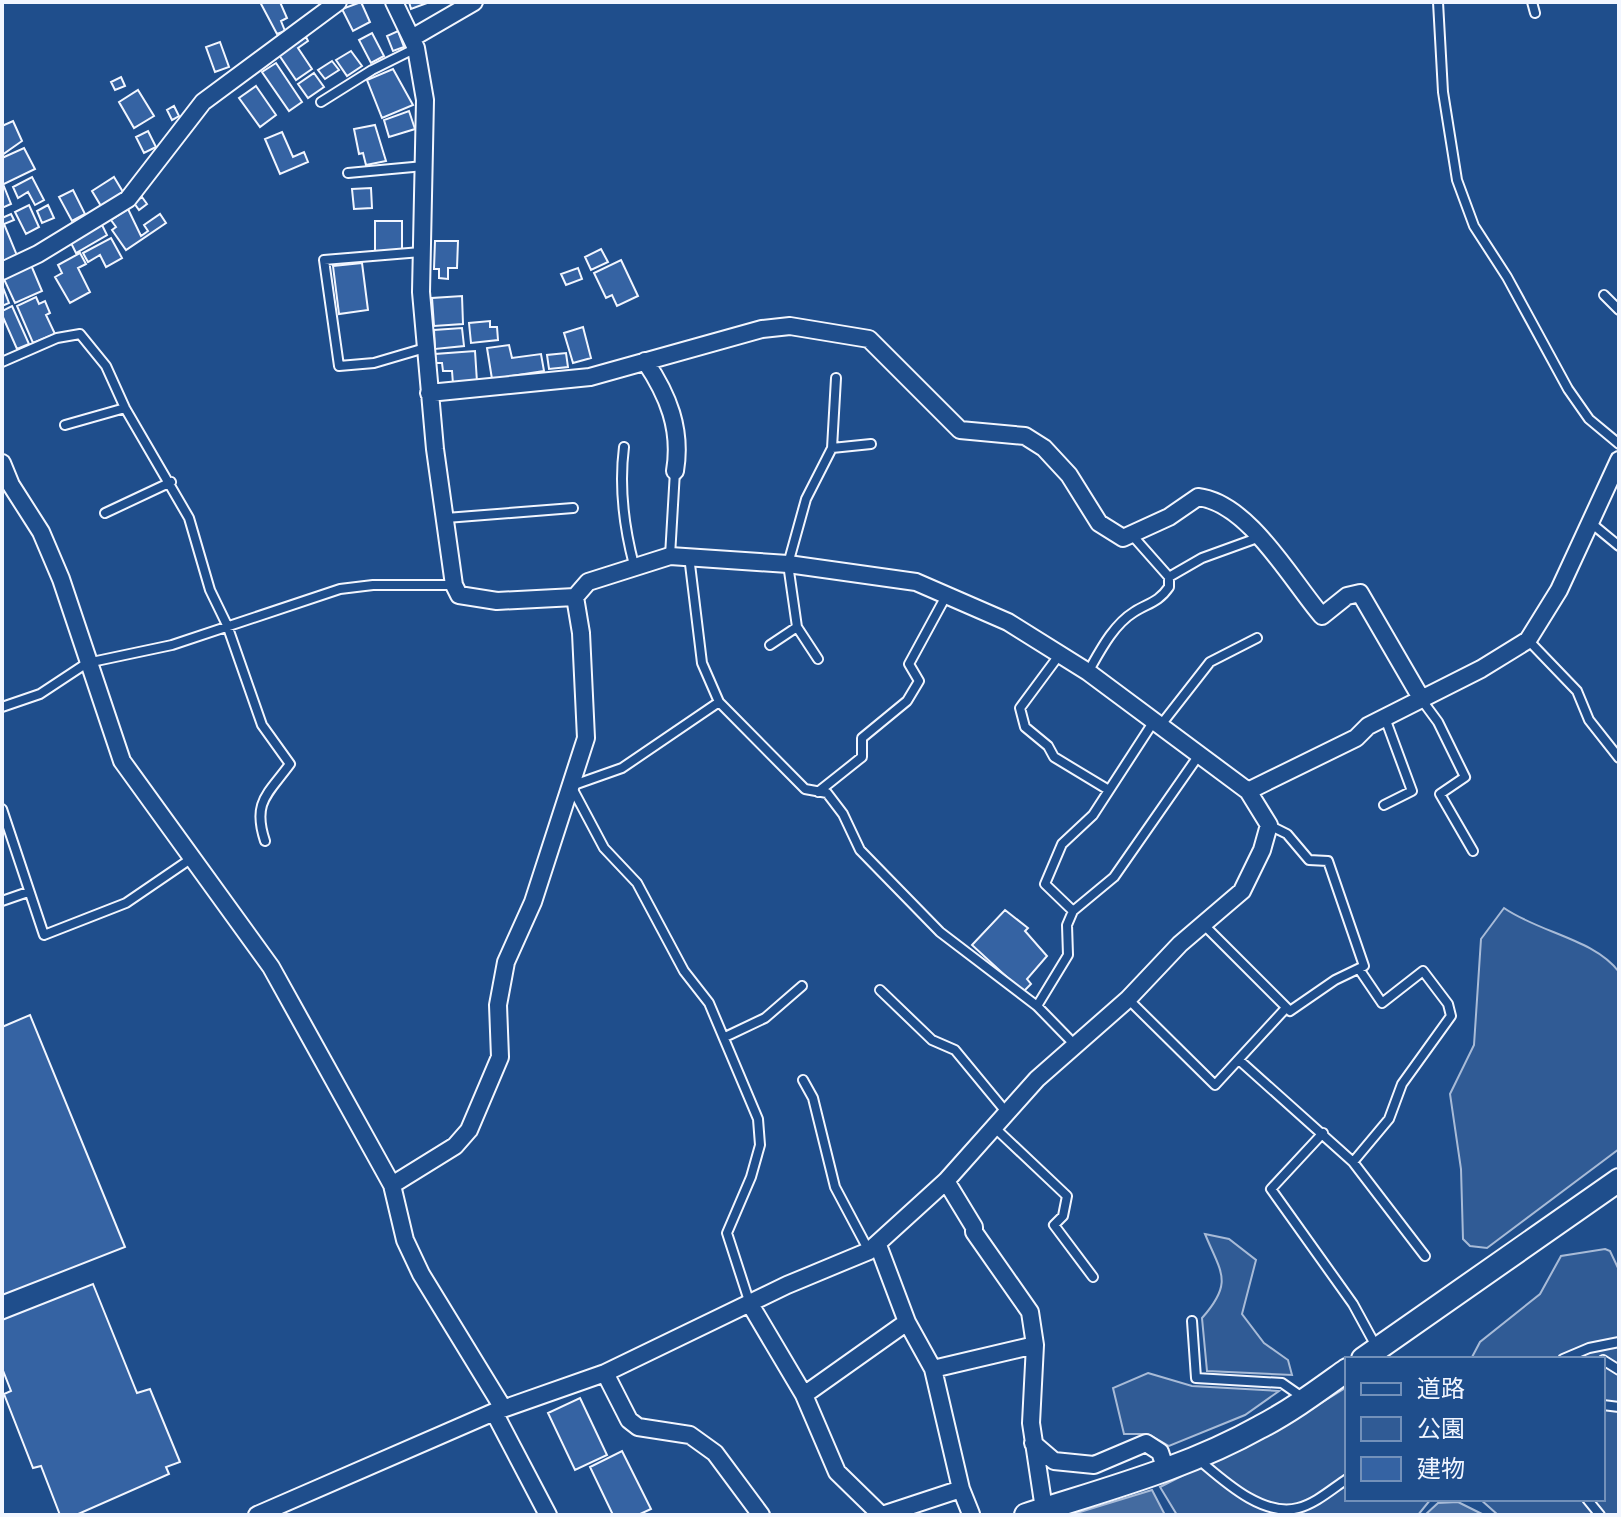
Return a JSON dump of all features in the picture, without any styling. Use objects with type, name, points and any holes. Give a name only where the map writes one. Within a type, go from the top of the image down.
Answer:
[{"type":"main road","points":[[1375,1355],[1619,1180]]},
{"type":"main road","points":[[1035,1512],[1197,1458],[1260,1427],[1345,1371]]},
{"type":"street","points":[[2,271],[38,254],[128,199],[203,102],[338,2]]},
{"type":"street","points":[[257,1515],[498,1410],[605,1373],[874,1248],[946,1181],[1075,1045],[1128,999],[1180,944],[1242,891],[1262,850],[1269,825],[1248,791],[1088,672],[1008,622],[916,582],[788,564],[670,556],[588,582],[575,597],[497,601],[459,595],[454,585],[425,348],[421,195],[425,166],[425,100],[414,43],[394,2]]},
{"type":"street","points":[[414,43],[474,2]]},
{"type":"street","points":[[429,393],[590,377],[762,329],[790,326],[869,339],[960,430],[1025,436],[1044,448],[1069,475],[1099,523],[1123,538],[1169,517],[1198,497],[1208,498],[1241,518],[1260,536],[1322,616],[1347,596],[1360,593],[1421,698]]},
{"type":"street","points":[[645,361],[663,387],[670,405],[678,449],[675,471]]},
{"type":"street","points":[[1248,791],[1356,738],[1368,726],[1528,640],[1559,590],[1619,460]]},
{"type":"street","points":[[2,463],[51,556],[122,761],[271,967],[392,1185],[405,1240],[498,1410],[548,1515]]},
{"type":"street","points":[[392,1185],[455,1146],[469,1130],[500,1057],[498,1005],[506,962],[533,902],[583,749],[587,721],[575,597]]},
{"type":"street","points":[[946,1181],[974,1227],[974,1232],[1030,1312],[1035,1345],[1035,1512]]},
{"type":"street","points":[[874,1248],[907,1322],[933,1369],[961,1489],[971,1514]]},
{"type":"street","points":[[750,1304],[804,1395],[837,1472],[881,1515],[961,1489]]},
{"type":"street","points":[[804,1395],[907,1322]]},
{"type":"street","points":[[933,1369],[1035,1345]]},
{"type":"street","points":[[605,1373],[629,1420],[638,1427],[690,1435],[715,1453],[761,1515]]},
{"type":"street","points":[[1033,1443],[1054,1461],[1094,1465],[1146,1443],[1160,1452],[1166,1470]]},
{"type":"lane","points":[[1438,2],[1443,92],[1455,166],[1474,226],[1543,339],[1568,389],[1589,419],[1619,444]]},
{"type":"lane","points":[[1532,2],[1535,13]]},
{"type":"lane","points":[[321,102],[414,43]]},
{"type":"lane","points":[[348,173],[425,166]]},
{"type":"lane","points":[[421,252],[324,260],[339,366],[374,363],[425,348]]},
{"type":"lane","points":[[1604,295],[1619,310]]},
{"type":"lane","points":[[2,362],[57,338],[80,334],[106,366],[125,408],[171,482],[189,518],[196,551],[227,625],[262,725],[290,764],[259,805],[259,823],[265,841]]},
{"type":"lane","points":[[818,659],[797,627],[788,564],[806,499],[832,448],[836,378]]},
{"type":"lane","points":[[65,425],[125,408]]},
{"type":"lane","points":[[832,448],[871,444]]},
{"type":"lane","points":[[624,447],[621,473],[627,537],[634,565]]},
{"type":"lane","points":[[670,556],[675,471]]},
{"type":"lane","points":[[105,513],[171,482]]},
{"type":"lane","points":[[446,518],[573,508]]},
{"type":"lane","points":[[1591,523],[1619,546]]},
{"type":"lane","points":[[1088,672],[1109,637],[1134,612],[1163,597],[1169,587],[1169,577],[1131,534]]},
{"type":"lane","points":[[1169,577],[1202,558],[1260,536]]},
{"type":"lane","points":[[689,556],[702,663],[719,702],[805,789],[827,793],[843,814],[860,850],[940,932],[1037,1006],[1075,1045]]},
{"type":"lane","points":[[2,707],[40,694],[87,663],[172,645],[340,589],[373,585],[454,585]]},
{"type":"lane","points":[[818,792],[862,757],[862,738],[907,701],[919,681],[909,664],[946,596]]},
{"type":"lane","points":[[770,645],[797,627]]},
{"type":"lane","points":[[1073,911],[1045,884],[1062,844],[1093,815],[1107,789],[1210,662],[1257,638]]},
{"type":"lane","points":[[1528,640],[1577,691],[1589,720],[1619,758]]},
{"type":"lane","points":[[1060,654],[1020,708],[1025,727],[1048,746],[1054,757],[1107,789]]},
{"type":"lane","points":[[1421,698],[1438,722],[1465,777],[1440,794],[1473,851]]},
{"type":"lane","points":[[719,702],[622,768],[571,786],[604,848],[637,883],[684,971],[709,1003],[758,1119],[760,1145],[727,1233],[750,1304]]},
{"type":"lane","points":[[1384,717],[1412,791],[1384,805]]},
{"type":"lane","points":[[1037,1006],[1068,955],[1067,925],[1073,911],[1114,877],[1199,754]]},
{"type":"lane","points":[[2,809],[44,935],[126,903],[192,858]]},
{"type":"lane","points":[[1204,925],[1290,1011],[1364,966],[1328,861],[1309,860],[1287,834],[1269,825]]},
{"type":"lane","points":[[2,901],[28,892]]},
{"type":"lane","points":[[1353,1162],[1389,1119],[1402,1084],[1451,1016],[1448,1004],[1423,971],[1382,1003],[1359,969]]},
{"type":"lane","points":[[725,1037],[765,1018],[802,986]]},
{"type":"lane","points":[[880,990],[932,1040],[955,1050],[1007,1114]]},
{"type":"lane","points":[[1128,999],[1215,1085],[1286,1008]]},
{"type":"lane","points":[[1239,1060],[1353,1162],[1425,1256]]},
{"type":"lane","points":[[803,1080],[813,1098],[835,1187],[874,1248]]},
{"type":"lane","points":[[995,1128],[1067,1196],[1063,1216],[1054,1225],[1093,1277]]},
{"type":"lane","points":[[1323,1133],[1271,1189],[1300,1226],[1375,1355]]},
{"type":"lane","points":[[1192,1321],[1196,1378],[1282,1383],[1306,1399]]},
{"type":"lane","points":[[1568,1357],[1589,1348],[1619,1342]]},
{"type":"lane","points":[[1589,1348],[1599,1357]]},
{"type":"lane","points":[[1197,1458],[1264,1506],[1284,1510],[1301,1508],[1345,1480]]},
{"type":"green space","points":[[1504,908],[1596,952],[1619,972],[1619,1149],[1487,1248],[1470,1246],[1463,1239],[1461,1169],[1450,1094],[1474,1045],[1481,939]]},
{"type":"green space","points":[[1205,1234],[1229,1239],[1256,1260],[1242,1314],[1264,1343],[1288,1360],[1292,1375],[1207,1371],[1202,1318],[1218,1295],[1222,1277]]},
{"type":"green space","points":[[1605,1249],[1610,1251],[1619,1270],[1619,1515],[1498,1515],[1482,1501],[1605,1501],[1605,1357],[1472,1357],[1480,1342],[1540,1294],[1561,1256]]},
{"type":"green space","points":[[1148,1373],[1192,1386],[1279,1391],[1245,1415],[1169,1446],[1148,1434],[1124,1434],[1113,1388]]},
{"type":"green space","points":[[1345,1388],[1345,1501],[1429,1501],[1418,1515],[1177,1515],[1160,1487],[1300,1416]]},
{"type":"shaded area","points":[[1152,1490],[1165,1515],[1070,1515]]},
{"type":"shaded area","points":[[1458,1502],[1484,1515],[1425,1515],[1438,1503]]},
{"type":"building","points":[[260,2],[280,2],[287,18],[281,21],[285,31],[277,34]]},
{"type":"building","points":[[361,2],[370,22],[353,31],[342,9]]},
{"type":"building","points":[[409,2],[427,2],[427,3],[411,9]]},
{"type":"building","points":[[398,31],[404,47],[393,51],[387,36]]},
{"type":"building","points":[[372,33],[384,56],[371,63],[359,40]]},
{"type":"building","points":[[306,37],[308,41],[298,48],[312,69],[296,80],[279,55]]},
{"type":"building","points":[[220,42],[229,67],[215,72],[206,47]]},
{"type":"building","points":[[351,51],[362,66],[347,76],[336,60]]},
{"type":"building","points":[[332,61],[339,70],[325,79],[318,70]]},
{"type":"building","points":[[276,63],[302,102],[289,111],[262,72]]},
{"type":"building","points":[[393,69],[413,105],[382,118],[367,80]]},
{"type":"building","points":[[314,73],[324,87],[308,98],[298,84]]},
{"type":"building","points":[[121,77],[125,86],[115,90],[111,82]]},
{"type":"building","points":[[256,86],[276,115],[260,127],[239,98]]},
{"type":"building","points":[[138,90],[154,116],[134,128],[119,102]]},
{"type":"building","points":[[174,106],[179,116],[172,120],[167,110]]},
{"type":"building","points":[[409,111],[415,129],[389,137],[384,120]]},
{"type":"building","points":[[13,121],[22,141],[2,155],[2,126]]},
{"type":"building","points":[[375,125],[386,161],[366,165],[363,153],[359,154],[354,129]]},
{"type":"building","points":[[148,131],[156,147],[144,153],[136,137]]},
{"type":"building","points":[[282,132],[293,157],[304,152],[308,162],[280,174],[265,139]]},
{"type":"building","points":[[24,148],[35,169],[2,185],[2,158]]},
{"type":"building","points":[[32,177],[44,200],[35,205],[28,192],[18,198],[13,187]]},
{"type":"building","points":[[114,177],[123,192],[101,206],[92,191]]},
{"type":"building","points":[[2,185],[11,204],[2,208]]},
{"type":"building","points":[[371,188],[372,208],[354,209],[352,189]]},
{"type":"building","points":[[73,190],[85,214],[72,221],[59,197]]},
{"type":"building","points":[[142,197],[147,204],[139,210],[134,203]]},
{"type":"building","points":[[29,205],[39,227],[26,234],[15,212]]},
{"type":"building","points":[[48,205],[54,218],[42,223],[37,211]]},
{"type":"building","points":[[128,209],[141,236],[148,231],[144,225],[160,214],[166,223],[126,250],[112,230],[116,227],[111,220]]},
{"type":"building","points":[[11,214],[14,220],[4,224],[18,258],[2,264],[2,218]]},
{"type":"building","points":[[375,221],[402,221],[402,251],[375,251]]},
{"type":"building","points":[[102,225],[107,235],[76,253],[71,243]]},
{"type":"building","points":[[111,238],[122,258],[106,267],[100,255],[88,262],[83,253]]},
{"type":"building","points":[[435,241],[458,241],[457,268],[448,268],[448,279],[439,278],[439,269],[434,269]]},
{"type":"building","points":[[601,249],[608,262],[591,270],[585,257]]},
{"type":"building","points":[[80,253],[86,264],[78,268],[90,292],[70,303],[55,277],[62,273],[58,265]]},
{"type":"building","points":[[621,260],[638,296],[617,306],[612,295],[606,298],[594,273]]},
{"type":"building","points":[[362,263],[368,310],[339,314],[333,266]]},
{"type":"building","points":[[31,265],[42,291],[15,303],[3,277]]},
{"type":"building","points":[[578,268],[582,279],[566,285],[561,274]]},
{"type":"building","points":[[2,285],[9,303],[2,306]]},
{"type":"building","points":[[462,296],[463,324],[434,326],[432,298]]},
{"type":"building","points":[[36,297],[39,304],[45,301],[50,313],[46,315],[55,334],[33,343],[17,306]]},
{"type":"building","points":[[12,306],[29,344],[17,349],[2,315],[2,311]]},
{"type":"building","points":[[490,321],[490,327],[497,327],[498,340],[471,343],[469,323]]},
{"type":"building","points":[[583,327],[591,358],[573,363],[564,333]]},
{"type":"building","points":[[462,328],[464,346],[435,349],[434,330]]},
{"type":"building","points":[[509,345],[512,358],[541,354],[544,371],[492,379],[487,348]]},
{"type":"building","points":[[475,351],[477,382],[453,384],[452,371],[443,371],[442,363],[436,363],[435,354]]},
{"type":"building","points":[[566,353],[568,367],[549,369],[547,355]]},
{"type":"building","points":[[1005,910],[1028,928],[1025,931],[1047,956],[1027,979],[1031,984],[1023,992],[972,945]]},
{"type":"building","points":[[30,1015],[125,1247],[2,1295],[2,1027]]},
{"type":"building","points":[[93,1284],[137,1393],[150,1389],[180,1462],[166,1467],[169,1474],[76,1515],[60,1515],[41,1466],[33,1468],[4,1394],[11,1391],[2,1368],[2,1320]]},
{"type":"building","points":[[580,1398],[607,1455],[575,1470],[548,1413]]},
{"type":"building","points":[[622,1451],[651,1509],[638,1515],[613,1515],[590,1467]]}]
